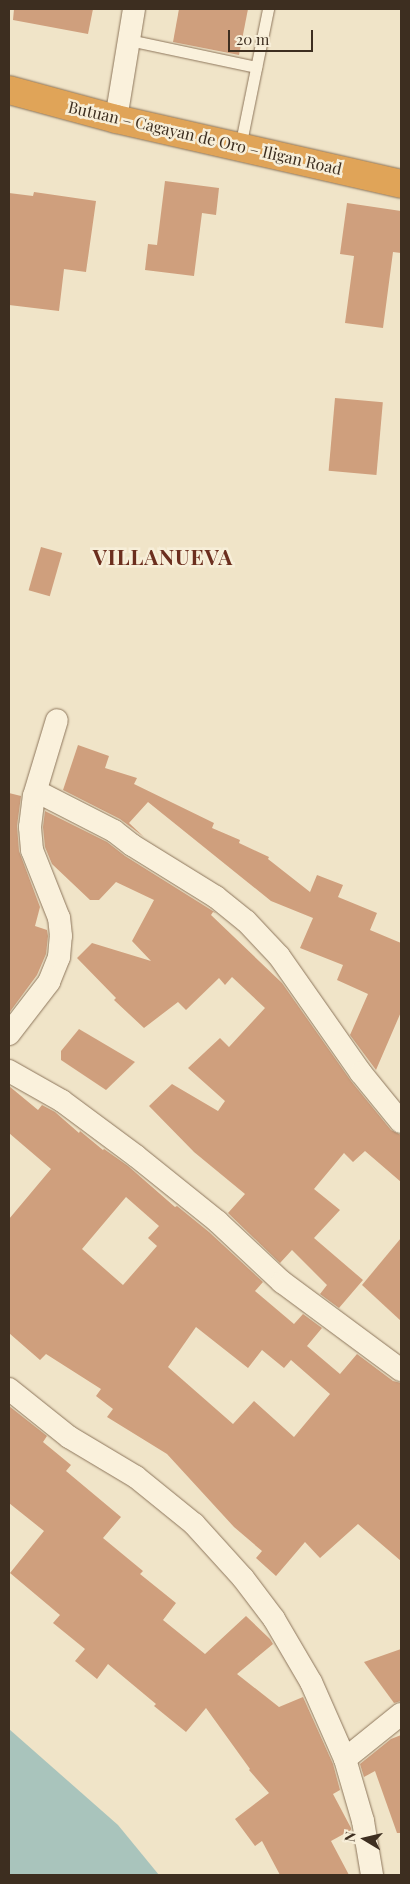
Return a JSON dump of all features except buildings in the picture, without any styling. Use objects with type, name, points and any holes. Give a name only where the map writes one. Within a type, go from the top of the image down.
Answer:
[{"type":"highway","name":"Butuan – Cagayan de Oro – Iligan Road","points":[[9,90],[116,119],[401,184]]},
{"type":"street","points":[[116,119],[134,9]]},
{"type":"street","points":[[9,1034],[49,982],[59,958],[61,936],[59,918],[30,839],[36,791],[57,720]]},
{"type":"street","points":[[36,791],[114,830],[132,845],[216,897],[246,921],[279,956],[361,1073],[401,1122]]},
{"type":"street","points":[[9,1071],[62,1101],[136,1156],[218,1222],[282,1282],[401,1370]]},
{"type":"street","points":[[9,1389],[70,1437],[136,1477],[194,1524],[243,1578],[274,1619],[311,1682],[345,1759],[359,1805],[372,1875]]},
{"type":"street","points":[[345,1759],[401,1714]]},
{"type":"lane","points":[[240,147],[268,9]]},
{"type":"lane","points":[[129,40],[256,67]]},
{"type":"water","points":[[9,1729],[118,1825],[159,1875],[9,1875]]},
{"type":"district","name":"VILLANUEVA","points":[[163,556]]}]
